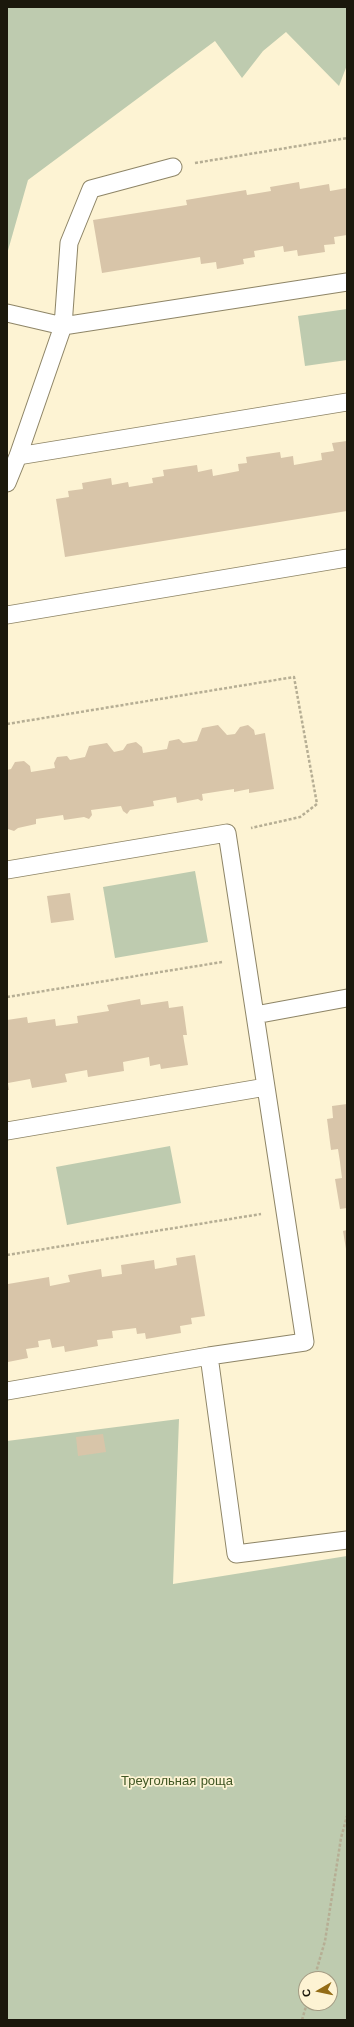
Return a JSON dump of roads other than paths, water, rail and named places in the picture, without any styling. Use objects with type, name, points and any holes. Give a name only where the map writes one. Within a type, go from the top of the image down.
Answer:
[{"type":"lane","points":[[7,483],[18,456],[63,326],[69,243],[91,189],[173,167]]},
{"type":"lane","points":[[7,313],[63,326],[347,282]]},
{"type":"lane","points":[[18,456],[347,402]]},
{"type":"lane","points":[[7,615],[347,558]]},
{"type":"lane","points":[[7,870],[227,833],[305,1342],[209,1356],[7,1391]]},
{"type":"lane","points":[[255,1014],[347,998]]},
{"type":"lane","points":[[7,1131],[266,1087]]},
{"type":"lane","points":[[209,1356],[236,1554],[347,1540]]},
{"type":"park label","name":"Треугольная роща","points":[[177,1781]]}]
